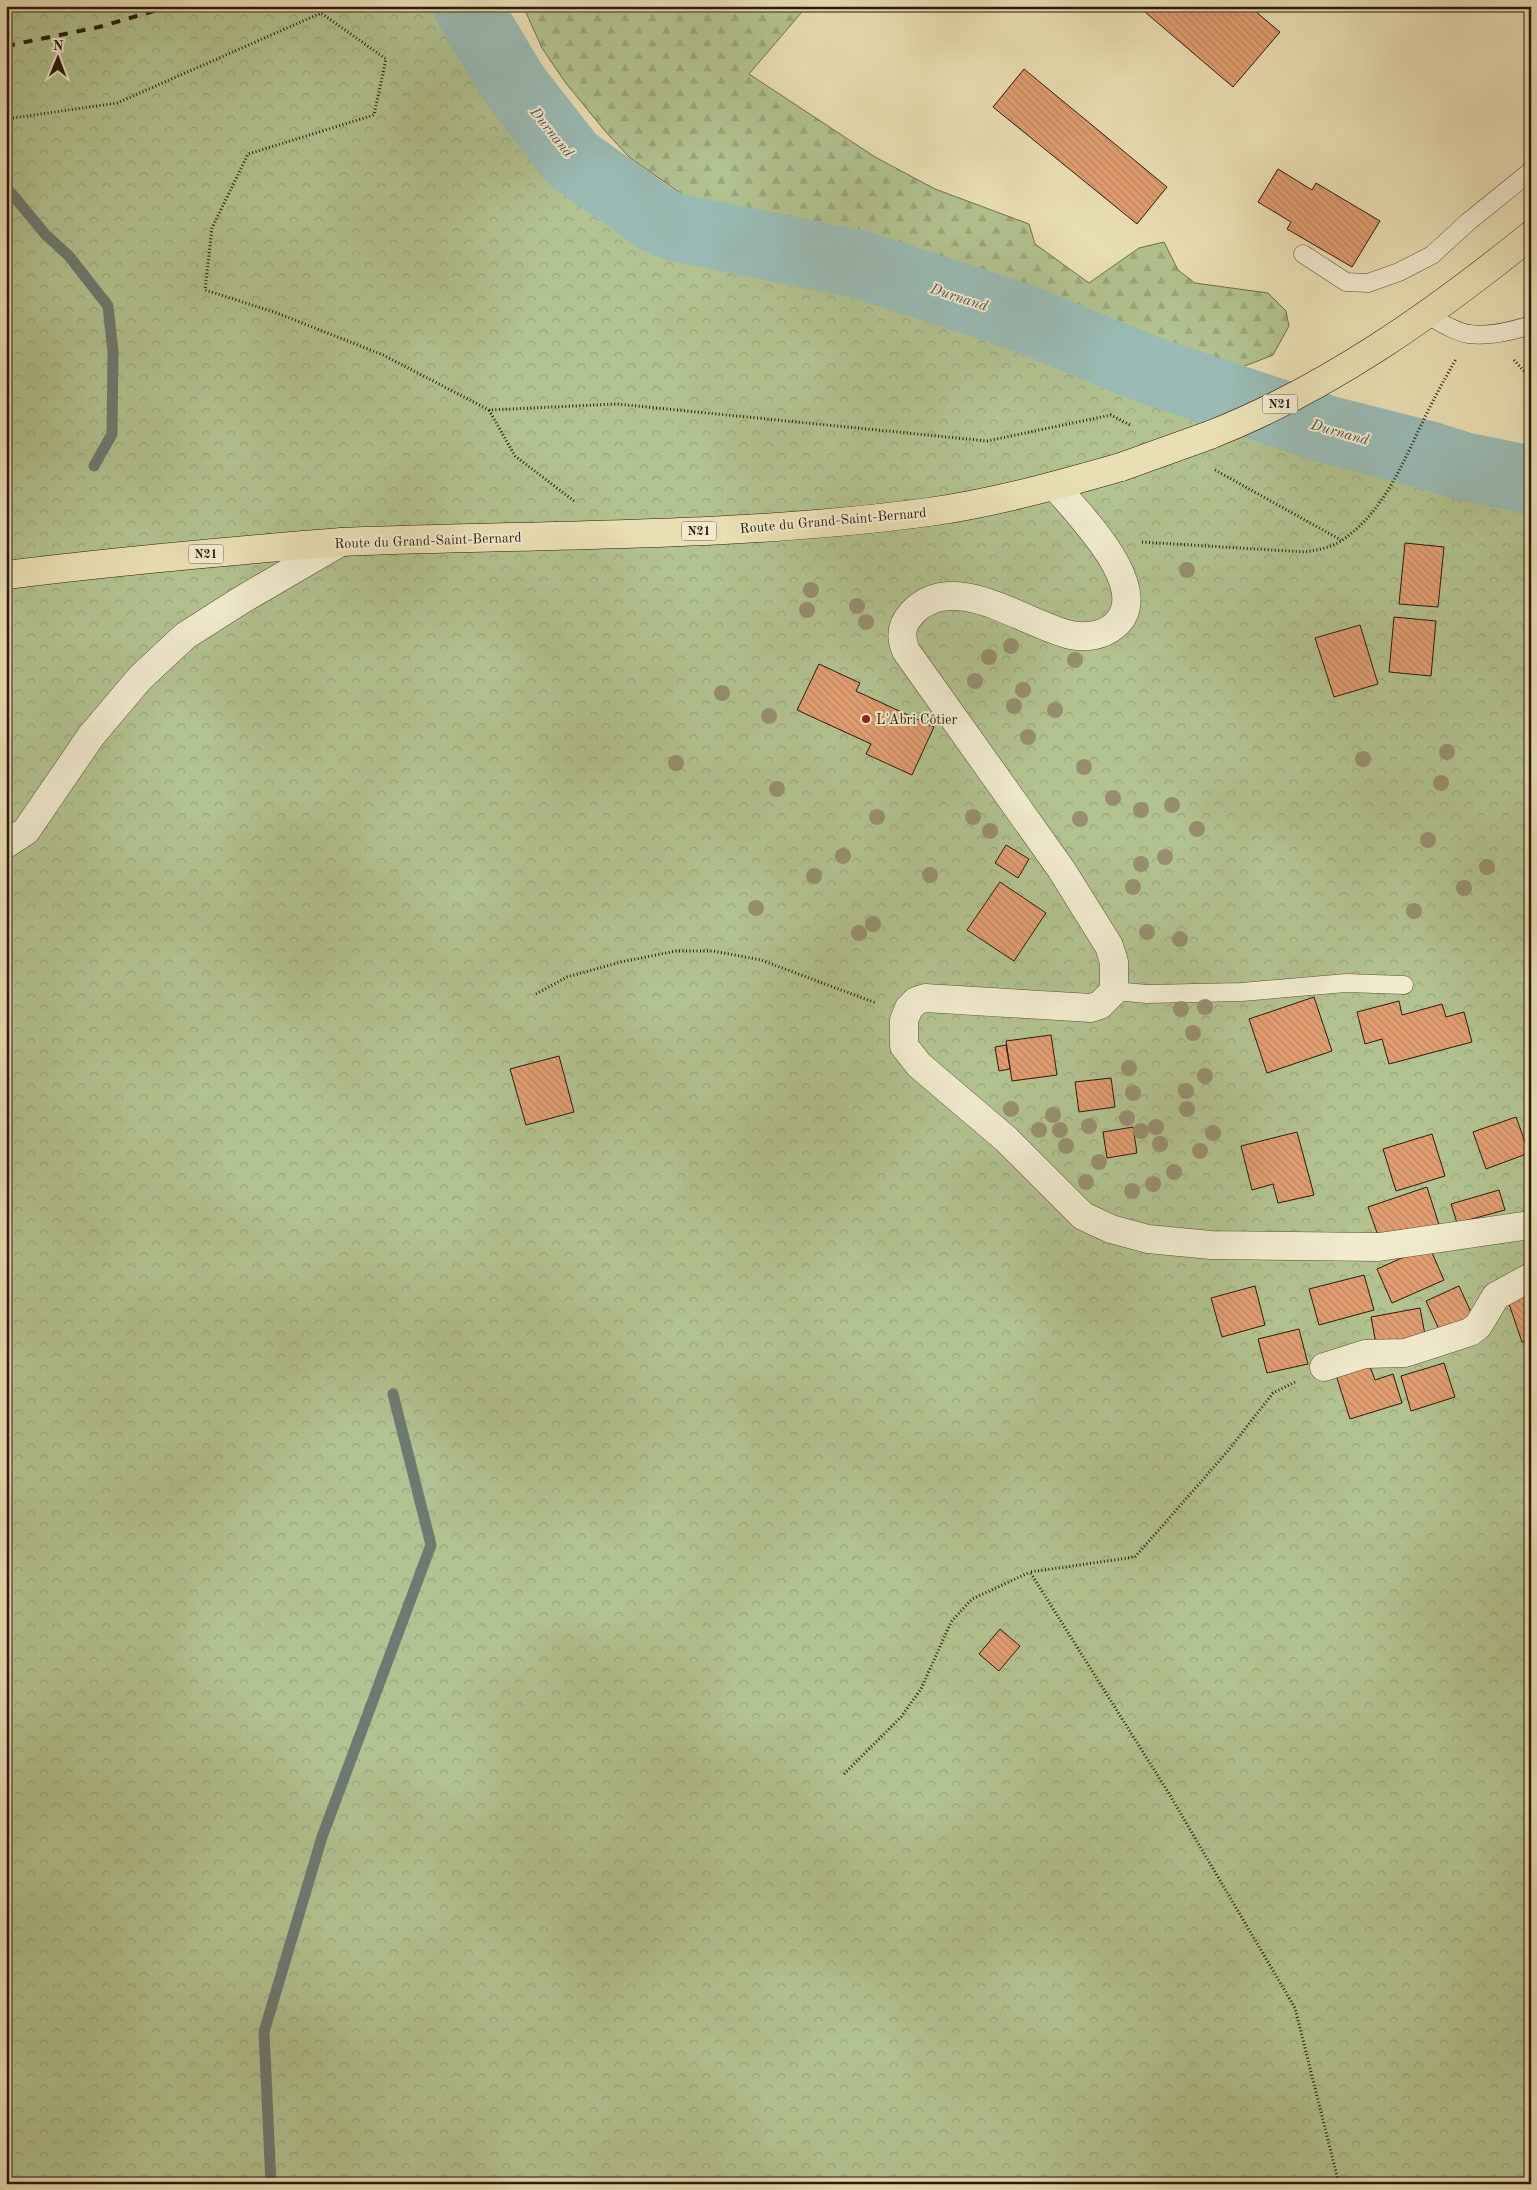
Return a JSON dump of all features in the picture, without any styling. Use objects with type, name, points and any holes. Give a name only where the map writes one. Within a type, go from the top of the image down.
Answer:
[{"type":"main road","name":"Route du Grand-Saint-Bernard","points":[[6,576],[71,567],[341,542],[617,535],[778,526],[930,512],[990,501],[1055,486],[1121,467],[1210,435],[1262,412],[1347,368],[1470,284],[1531,235]]},
{"type":"street","points":[[1055,486],[1099,539],[1120,571],[1125,582],[1126,596],[1126,608],[1122,618],[1105,632],[1082,636],[1070,635],[1011,610],[955,596],[935,598],[926,601],[909,616],[901,633],[902,643],[1061,869],[1109,946],[1114,962],[1114,991],[1100,1005],[1091,1008],[956,998],[925,998],[916,1001],[908,1008],[903,1033],[904,1046],[919,1065],[1006,1139],[1082,1216],[1111,1229],[1148,1239],[1211,1245],[1379,1248],[1531,1225]]},
{"type":"street","points":[[6,844],[26,831],[91,736],[134,685],[185,636],[243,599],[341,542]]},
{"type":"street","points":[[1324,1367],[1365,1354],[1405,1353],[1470,1332],[1478,1326],[1496,1296],[1531,1278]]},
{"type":"lane","points":[[1303,254],[1346,282],[1368,283],[1399,272],[1432,255],[1468,222],[1531,170]]},
{"type":"lane","points":[[1427,315],[1458,331],[1469,334],[1489,334],[1531,325]]},
{"type":"lane","points":[[1114,991],[1147,994],[1242,992],[1346,983],[1404,985]]},
{"type":"path","points":[[6,120],[117,104],[321,13],[386,60],[374,116],[248,154],[212,228],[205,290],[277,314],[383,355],[489,410],[617,404],[988,441],[1111,415],[1137,429]]},
{"type":"path","points":[[1099,539],[1305,552],[1326,548],[1341,540],[1364,521],[1390,490],[1428,410],[1469,334]]},
{"type":"path","points":[[489,410],[515,456],[617,535]]},
{"type":"path","points":[[1208,466],[1341,540]]},
{"type":"path","points":[[536,994],[567,977],[621,962],[676,951],[713,951],[761,960],[868,1000],[905,1016]]},
{"type":"path","points":[[844,1774],[900,1716],[920,1689],[951,1622],[972,1599],[1030,1572],[1135,1557],[1227,1452],[1273,1393],[1324,1367]]},
{"type":"path","points":[[1030,1572],[1168,1792],[1294,2008],[1339,2184]]},
{"type":"green space","points":[[6,6],[474,6],[516,100],[667,232],[1031,306],[1195,401],[1531,492],[1531,2184],[6,2184]]},
{"type":"green space","points":[[523,6],[807,6],[749,74],[875,157],[935,189],[1029,224],[1035,244],[1089,283],[1139,248],[1164,242],[1178,270],[1195,283],[1268,293],[1286,311],[1289,326],[1273,355],[1240,368],[1208,370],[1156,357],[1122,341],[1070,309],[977,271],[938,268],[879,248],[736,215],[690,200],[629,157],[605,131],[565,82],[542,48]]},
{"type":"building","points":[[1138,6],[1249,6],[1280,32],[1233,87]]},
{"type":"building","points":[[1024,69],[1167,187],[1137,224],[993,107]]},
{"type":"building","points":[[1278,169],[1312,190],[1316,183],[1380,221],[1352,267],[1287,229],[1291,222],[1258,202]]},
{"type":"building","points":[[1405,543],[1444,547],[1438,607],[1399,604]]},
{"type":"building","points":[[1394,617],[1436,621],[1431,676],[1389,672]]},
{"type":"building","points":[[1360,625],[1378,684],[1334,697],[1315,638]]},
{"type":"building","name":"L'Abri Côtier","points":[[819,664],[860,683],[856,691],[934,727],[912,775],[866,754],[871,744],[797,710]]},
{"type":"building","points":[[1006,845],[1029,859],[1018,878],[995,863]]},
{"type":"building","points":[[1000,882],[1046,913],[1014,961],[967,930]]},
{"type":"building","points":[[1314,997],[1332,1051],[1267,1073],[1249,1019]]},
{"type":"building","points":[[1399,1001],[1402,1015],[1442,1004],[1446,1017],[1464,1012],[1472,1042],[1389,1064],[1382,1039],[1365,1044],[1357,1012]]},
{"type":"building","points":[[1051,1035],[1057,1075],[1012,1081],[1006,1041]]},
{"type":"building","points":[[1006,1045],[1010,1069],[999,1071],[995,1047]]},
{"type":"building","points":[[559,1056],[574,1112],[526,1125],[510,1069]]},
{"type":"building","points":[[1111,1078],[1115,1107],[1079,1112],[1075,1082]]},
{"type":"building","points":[[1516,1117],[1529,1153],[1486,1169],[1473,1132]]},
{"type":"building","points":[[1133,1127],[1137,1153],[1107,1158],[1103,1132]]},
{"type":"building","points":[[1297,1132],[1314,1195],[1278,1203],[1273,1184],[1252,1190],[1241,1146]]},
{"type":"building","points":[[1432,1134],[1445,1176],[1396,1191],[1383,1149]]},
{"type":"building","points":[[1427,1187],[1439,1225],[1381,1244],[1368,1207]]},
{"type":"building","points":[[1499,1190],[1505,1210],[1457,1223],[1451,1204]]},
{"type":"building","points":[[1429,1246],[1444,1280],[1392,1303],[1377,1269]]},
{"type":"building","points":[[1364,1275],[1374,1310],[1319,1325],[1309,1289]]},
{"type":"building","points":[[1255,1286],[1265,1325],[1222,1337],[1211,1298]]},
{"type":"building","points":[[1459,1286],[1475,1321],[1442,1336],[1426,1301]]},
{"type":"building","points":[[1531,1293],[1531,1339],[1522,1342],[1508,1301]]},
{"type":"building","points":[[1420,1308],[1426,1340],[1377,1349],[1371,1317]]},
{"type":"building","points":[[1299,1329],[1308,1364],[1267,1373],[1258,1339]]},
{"type":"building","points":[[1368,1361],[1375,1380],[1393,1374],[1402,1403],[1350,1419],[1335,1372]]},
{"type":"building","points":[[1444,1363],[1455,1397],[1411,1411],[1401,1376]]},
{"type":"building","points":[[1000,1629],[1020,1646],[999,1671],[979,1654]]},
{"type":"waterway","name":"Durnand","points":[[467,6],[515,86],[572,159],[656,219],[674,227],[862,265],[1023,318],[1149,370],[1329,430],[1428,455],[1463,466],[1531,480]]},
{"type":"waterway","points":[[6,187],[46,235],[69,256],[108,306],[113,352],[112,434],[94,466]]},
{"type":"waterway","points":[[271,2184],[264,2032],[322,1837],[431,1545],[393,1394]]},
{"type":"railway","points":[[6,46],[99,27],[171,6]]},
{"type":"place","name":"L'Abri Côtier","points":[[866,719]]}]
